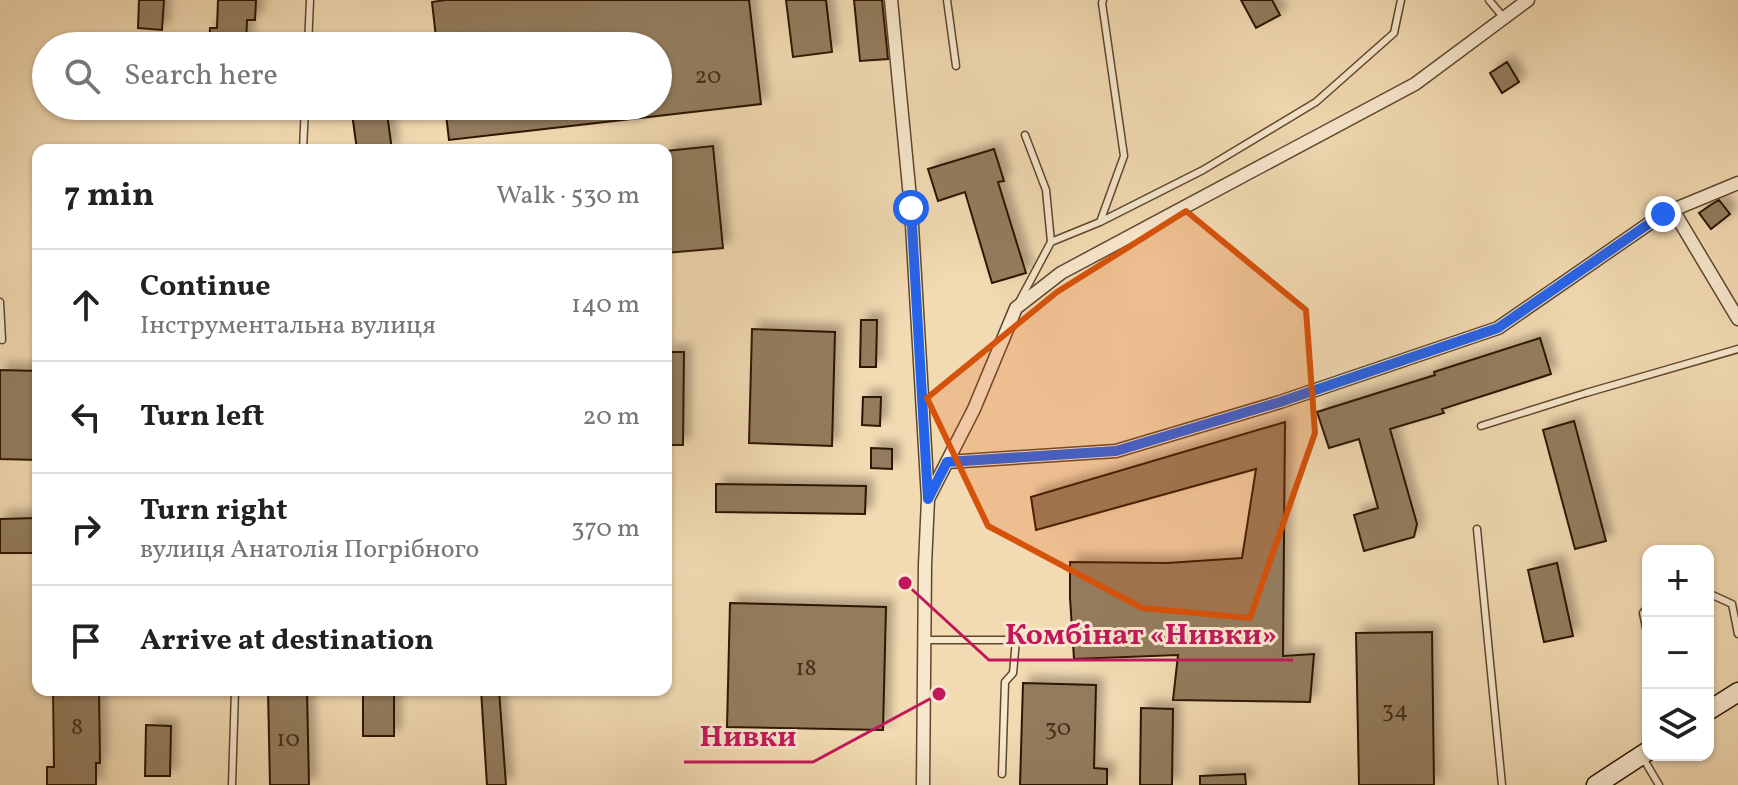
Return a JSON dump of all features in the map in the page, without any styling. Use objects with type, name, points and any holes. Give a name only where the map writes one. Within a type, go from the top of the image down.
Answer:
[{"type":"street","points":[[891,0],[911,208],[928,499],[923,785]]},
{"type":"street","points":[[928,499],[974,409],[1016,308],[1061,273],[1415,84],[1528,0]]},
{"type":"street","points":[[947,462],[1116,451],[1280,402],[1498,328],[1663,214],[1738,183]]},
{"type":"street","points":[[1673,210],[1738,319]]},
{"type":"street","points":[[1714,707],[1738,692]]},
{"type":"street","points":[[1596,785],[1642,755]]},
{"type":"lane","points":[[309,32],[310,0]]},
{"type":"lane","points":[[947,0],[956,66]]},
{"type":"lane","points":[[1051,242],[1100,222],[1203,170],[1316,102],[1394,33],[1401,0]]},
{"type":"lane","points":[[1489,0],[1504,18]]},
{"type":"lane","points":[[1100,222],[1124,156],[1102,1]]},
{"type":"lane","points":[[303,144],[304,120]]},
{"type":"lane","points":[[1016,308],[1051,242],[1046,190],[1025,135]]},
{"type":"lane","points":[[0,302],[2,340]]},
{"type":"lane","points":[[1481,426],[1738,349]]},
{"type":"lane","points":[[1477,529],[1502,785]]},
{"type":"lane","points":[[1714,595],[1735,602],[1738,634]]},
{"type":"lane","points":[[924,640],[1066,641]]},
{"type":"lane","points":[[1002,774],[1005,682],[1013,673],[1016,640]]},
{"type":"lane","points":[[232,785],[235,696]]},
{"type":"lane","points":[[1648,761],[1659,785]]},
{"type":"highlighted area","points":[[1186,211],[1306,310],[1315,433],[1250,618],[1142,608],[988,526],[927,398],[1057,292]]},
{"type":"building","points":[[139,0],[164,0],[162,30],[138,28]]},
{"type":"building","points":[[218,0],[256,0],[255,20],[247,20],[247,32],[210,32],[210,28],[217,28]]},
{"type":"building","points":[[749,0],[761,104],[672,114],[672,32],[435,32],[432,2]]},
{"type":"building","points":[[786,0],[826,0],[832,52],[793,57]]},
{"type":"building","points":[[854,0],[882,0],[888,59],[860,61]]},
{"type":"building","points":[[1241,0],[1272,0],[1280,15],[1256,28]]},
{"type":"building","points":[[1507,62],[1519,82],[1502,93],[1490,73]]},
{"type":"building","points":[[353,120],[388,120],[391,144],[356,144]]},
{"type":"building","points":[[447,120],[622,120],[449,140]]},
{"type":"building","points":[[713,146],[723,248],[672,252],[672,150]]},
{"type":"building","points":[[994,149],[1004,181],[998,182],[1026,273],[992,283],[965,192],[938,201],[928,169]]},
{"type":"building","points":[[1719,200],[1730,214],[1711,229],[1699,213]]},
{"type":"building","points":[[861,320],[877,320],[876,367],[860,367]]},
{"type":"building","points":[[752,329],[835,332],[832,446],[749,443]]},
{"type":"building","points":[[1540,338],[1551,374],[1390,429],[1417,524],[1414,537],[1364,551],[1354,515],[1378,508],[1359,439],[1329,448],[1317,412]]},
{"type":"building","points":[[672,352],[684,352],[683,445],[672,445]]},
{"type":"building","points":[[0,370],[32,371],[32,460],[0,459]]},
{"type":"building","points":[[863,397],[881,397],[880,426],[862,425]]},
{"type":"building","points":[[1574,421],[1606,541],[1575,549],[1543,430]]},
{"type":"building","points":[[1285,422],[1283,656],[1314,654],[1310,702],[1173,700],[1178,655],[1074,659],[1070,562],[1167,563],[1242,558],[1256,469],[1036,530],[1031,497]]},
{"type":"building","points":[[871,448],[892,449],[892,469],[871,468]]},
{"type":"building","points":[[716,484],[866,486],[865,514],[716,512]]},
{"type":"building","points":[[32,518],[32,553],[0,553],[0,519]]},
{"type":"building","points":[[1557,563],[1573,636],[1544,642],[1528,570]]},
{"type":"building","points":[[730,603],[886,607],[883,730],[727,727]]},
{"type":"building","points":[[1432,632],[1434,785],[1359,785],[1356,633]]},
{"type":"building","points":[[1023,683],[1096,685],[1094,768],[1107,769],[1107,785],[1020,785]]},
{"type":"building","points":[[53,696],[99,696],[100,763],[96,763],[96,785],[47,785],[47,767],[54,767]]},
{"type":"building","points":[[268,696],[307,696],[309,785],[270,785]]},
{"type":"building","points":[[363,696],[394,696],[394,736],[363,736]]},
{"type":"building","points":[[481,696],[499,696],[506,785],[487,785]]},
{"type":"building","points":[[1141,708],[1173,709],[1172,785],[1140,785]]},
{"type":"building","points":[[146,725],[171,726],[170,776],[145,776]]},
{"type":"building","points":[[1245,774],[1246,785],[1200,785],[1200,776]]},
{"type":"place","name":"Комбінат «Нивки»","points":[[905,583]]},
{"type":"place","name":"Нивки","points":[[939,694]]},
{"type":"route","points":[[911,208],[928,499],[947,462],[1116,451],[1280,402],[1498,328],[1663,214]]}]
